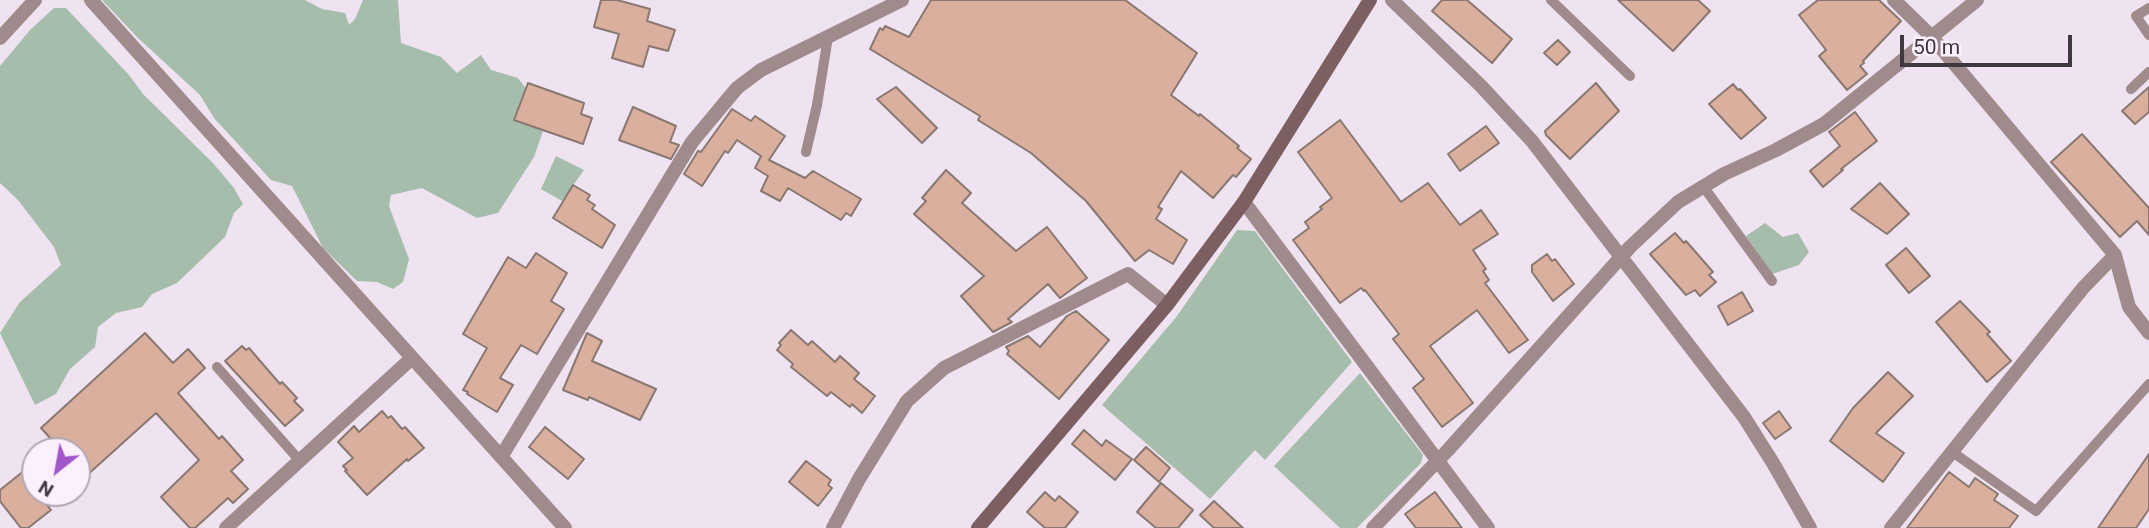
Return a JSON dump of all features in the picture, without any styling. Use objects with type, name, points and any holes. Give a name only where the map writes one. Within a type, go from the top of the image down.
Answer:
[{"type":"street","points":[[0,38],[35,0]]},
{"type":"street","points":[[91,0],[565,528]]},
{"type":"street","points":[[501,457],[692,142],[737,88],[761,70],[902,0]]},
{"type":"street","points":[[978,528],[1167,304],[1244,202],[1370,0]]},
{"type":"street","points":[[1392,0],[1481,86],[1532,141],[1744,417],[1810,528]]},
{"type":"street","points":[[1894,0],[1931,36],[2115,255],[2129,307],[2149,333]]},
{"type":"street","points":[[1373,528],[1438,461],[1621,257],[1678,202],[1703,186],[1824,124],[1977,0]]},
{"type":"street","points":[[1244,202],[1488,528]]},
{"type":"street","points":[[1891,528],[2083,288],[2115,255]]},
{"type":"street","points":[[833,528],[859,479],[907,401],[944,368],[1128,274],[1167,304]]},
{"type":"street","points":[[226,528],[412,358]]},
{"type":"lane","points":[[1552,0],[1630,76]]},
{"type":"lane","points":[[2149,8],[2136,16],[2149,35]]},
{"type":"lane","points":[[806,152],[828,37]]},
{"type":"lane","points":[[2131,89],[2149,72]]},
{"type":"lane","points":[[1703,186],[1772,281]]},
{"type":"lane","points":[[217,367],[300,461]]},
{"type":"lane","points":[[1951,451],[2036,511],[2149,384]]},
{"type":"green space","points":[[102,0],[305,0],[322,9],[345,13],[349,25],[355,19],[363,0],[398,0],[401,43],[441,57],[457,73],[481,55],[491,70],[518,78],[533,98],[544,128],[534,157],[498,213],[477,218],[422,188],[391,195],[389,206],[409,259],[403,282],[393,289],[377,282],[357,281],[323,248],[292,186],[271,180],[214,118],[200,95],[138,38]]},
{"type":"green space","points":[[54,8],[66,8],[129,75],[143,94],[213,163],[234,188],[243,204],[234,213],[225,237],[177,283],[152,294],[142,307],[116,313],[98,327],[95,347],[70,369],[56,394],[35,405],[0,333],[20,302],[61,265],[54,247],[18,200],[0,183],[0,66],[30,30]]},
{"type":"green space","points":[[556,156],[584,170],[562,201],[541,189]]},
{"type":"green space","points":[[1765,223],[1783,237],[1798,233],[1809,252],[1799,265],[1772,274],[1746,236]]},
{"type":"green space","points":[[1237,230],[1255,231],[1352,362],[1265,460],[1255,450],[1210,499],[1102,405],[1177,316]]},
{"type":"green space","points":[[1360,373],[1423,455],[1421,463],[1357,528],[1340,528],[1274,466]]},
{"type":"building","points":[[601,0],[617,0],[650,9],[647,21],[675,30],[668,51],[649,46],[643,67],[612,58],[619,34],[594,27]]},
{"type":"building","points":[[931,0],[1125,0],[1197,53],[1171,95],[1199,116],[1200,114],[1251,159],[1213,198],[1181,171],[1158,207],[1162,209],[1156,219],[1187,240],[1173,264],[1149,250],[1135,261],[1086,201],[1031,153],[978,120],[980,116],[870,49],[880,28],[883,30],[885,26],[909,37]]},
{"type":"building","points":[[1442,0],[1467,0],[1512,39],[1492,63],[1432,11]]},
{"type":"building","points":[[1618,0],[1698,0],[1710,11],[1673,51]]},
{"type":"building","points":[[1818,0],[1879,0],[1901,21],[1863,61],[1860,66],[1867,74],[1847,90],[1819,56],[1826,50],[1799,15]]},
{"type":"building","points":[[1558,40],[1570,52],[1557,65],[1544,53]]},
{"type":"building","points":[[528,83],[584,103],[581,114],[592,118],[583,144],[514,120]]},
{"type":"building","points":[[1596,83],[1619,111],[1570,159],[1545,131]]},
{"type":"building","points":[[1733,84],[1766,118],[1741,139],[1709,104]]},
{"type":"building","points":[[896,87],[937,128],[922,143],[877,99]]},
{"type":"building","points":[[2149,87],[2149,112],[2135,124],[2122,111]]},
{"type":"building","points":[[633,107],[676,126],[670,142],[679,145],[671,159],[619,140]]},
{"type":"building","points":[[732,109],[751,121],[755,116],[785,136],[769,160],[805,178],[813,171],[861,199],[851,216],[846,213],[841,220],[788,188],[780,201],[761,191],[768,176],[755,168],[761,156],[737,140],[728,153],[725,151],[702,186],[684,174],[698,151],[701,152]]},
{"type":"building","points":[[1855,112],[1877,141],[1823,187],[1810,171],[1840,146],[1829,132]]},
{"type":"building","points":[[1340,120],[1401,202],[1428,183],[1460,225],[1481,210],[1498,234],[1473,250],[1486,269],[1483,271],[1489,280],[1485,283],[1528,340],[1509,353],[1477,310],[1430,346],[1473,403],[1442,427],[1413,388],[1424,379],[1393,339],[1399,334],[1365,290],[1361,288],[1340,303],[1293,240],[1309,228],[1305,222],[1332,198],[1298,152]]},
{"type":"building","points":[[1486,126],[1499,143],[1460,171],[1448,154]]},
{"type":"building","points":[[2082,134],[2149,208],[2149,235],[2137,221],[2120,237],[2051,162]]},
{"type":"building","points":[[946,170],[971,193],[962,203],[1016,251],[1047,227],[1087,278],[1060,298],[1048,284],[1008,319],[1012,322],[993,332],[961,296],[984,276],[914,214],[926,201],[922,198]]},
{"type":"building","points":[[1880,183],[1909,214],[1887,234],[1851,209]]},
{"type":"building","points":[[573,185],[590,195],[587,200],[595,205],[592,209],[615,225],[602,248],[553,218]]},
{"type":"building","points":[[1675,233],[1684,243],[1686,241],[1713,272],[1709,275],[1716,282],[1700,296],[1695,290],[1686,295],[1650,254]]},
{"type":"building","points":[[1906,248],[1930,276],[1909,293],[1886,265]]},
{"type":"building","points":[[536,253],[567,273],[551,301],[564,309],[537,354],[521,345],[500,378],[513,385],[497,412],[463,390],[487,348],[463,334],[508,257],[526,268]]},
{"type":"building","points":[[1547,254],[1552,261],[1555,259],[1574,284],[1553,301],[1532,272],[1532,265]]},
{"type":"building","points":[[1742,292],[1753,311],[1728,325],[1718,306]]},
{"type":"building","points":[[1960,301],[1990,332],[1987,334],[2011,361],[1987,382],[1936,322]]},
{"type":"building","points":[[1076,311],[1109,340],[1059,399],[1007,354],[1009,351],[1006,347],[1028,336],[1040,347],[1067,316]]},
{"type":"building","points":[[791,330],[808,345],[812,341],[835,362],[840,356],[859,373],[854,379],[875,396],[862,413],[831,392],[827,396],[791,367],[793,364],[777,350],[781,345],[779,343]]},
{"type":"building","points":[[145,333],[173,363],[188,349],[205,368],[178,393],[219,439],[222,436],[243,460],[231,471],[248,489],[233,503],[228,498],[195,528],[190,528],[161,497],[199,460],[156,413],[91,472],[91,437],[49,437],[41,428]]},
{"type":"building","points":[[587,333],[602,341],[592,361],[656,389],[640,420],[589,397],[588,400],[563,390]]},
{"type":"building","points":[[242,346],[246,350],[249,348],[280,384],[282,382],[297,398],[294,401],[303,410],[285,426],[225,361]]},
{"type":"building","points":[[1888,372],[1913,396],[1876,433],[1904,453],[1883,482],[1830,441],[1853,408]]},
{"type":"building","points":[[382,411],[388,418],[391,416],[402,429],[405,427],[424,448],[408,461],[407,459],[367,495],[345,471],[347,470],[343,466],[353,458],[338,442],[354,426],[359,432]]},
{"type":"building","points":[[1779,411],[1791,428],[1775,439],[1763,423]]},
{"type":"building","points":[[545,427],[584,459],[568,479],[529,447]]},
{"type":"building","points":[[1084,430],[1102,446],[1106,440],[1132,459],[1115,480],[1072,444]]},
{"type":"building","points":[[1146,447],[1170,468],[1159,482],[1134,460]]},
{"type":"building","points":[[2149,454],[2149,509],[2136,528],[2098,528]]},
{"type":"building","points":[[806,461],[831,480],[828,485],[832,488],[818,506],[789,482]]},
{"type":"building","points":[[1949,472],[1969,487],[1975,478],[1998,494],[1994,500],[2018,516],[2009,528],[1907,528]]},
{"type":"building","points":[[21,473],[21,507],[49,507],[51,510],[28,528],[21,528],[0,501],[0,490]]},
{"type":"building","points":[[1161,483],[1193,510],[1178,528],[1156,528],[1137,512]]},
{"type":"building","points":[[1045,492],[1055,501],[1059,496],[1078,512],[1065,528],[1045,528],[1027,512]]},
{"type":"building","points":[[1435,492],[1462,528],[1416,528],[1405,514]]},
{"type":"building","points":[[1214,501],[1243,528],[1214,528],[1200,515]]}]
